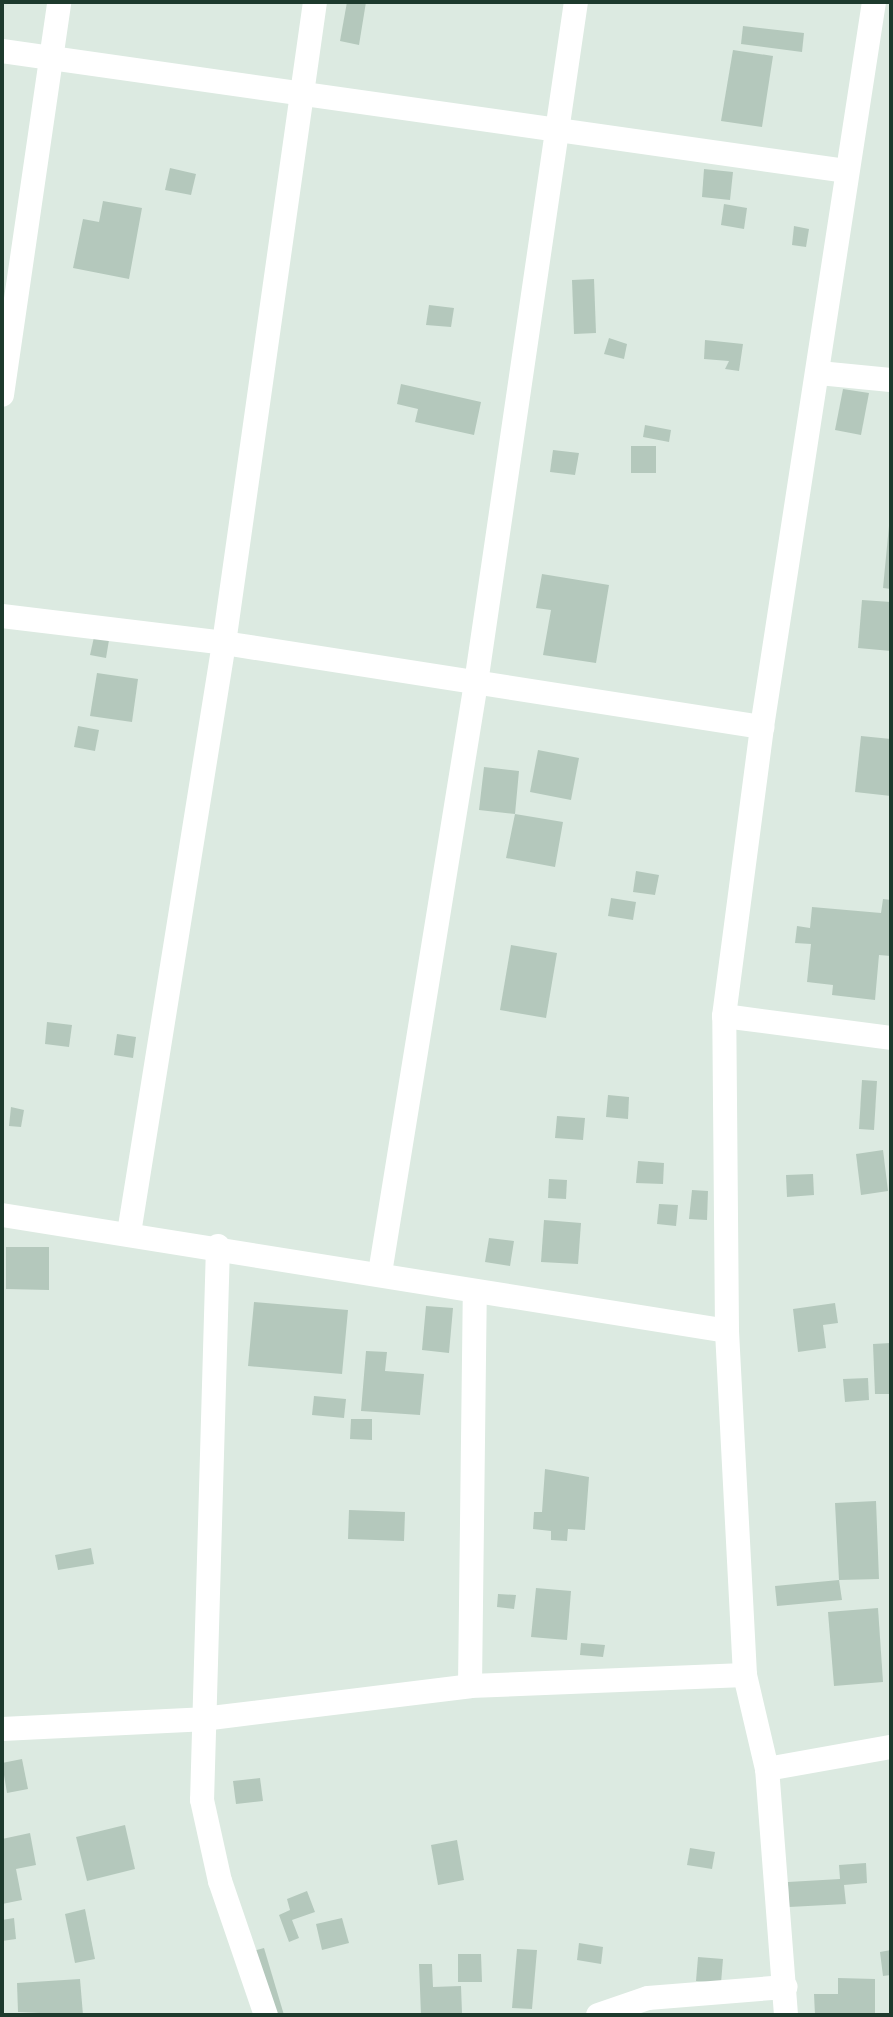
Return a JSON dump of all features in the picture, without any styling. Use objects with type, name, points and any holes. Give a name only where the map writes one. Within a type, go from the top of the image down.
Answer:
[{"type":"street","points":[[2,395],[59,2]]},
{"type":"street","points":[[129,1233],[224,643],[315,2]]},
{"type":"street","points":[[380,1273],[476,683],[576,2]]},
{"type":"street","points":[[786,2015],[767,1769],[745,1675],[727,1331],[724,1016],[762,727],[874,2]]},
{"type":"street","points":[[2,51],[300,96],[846,171]]},
{"type":"street","points":[[819,373],[891,380]]},
{"type":"street","points":[[2,616],[224,643],[762,727]]},
{"type":"street","points":[[724,1016],[891,1038]]},
{"type":"street","points":[[2,1215],[218,1246],[380,1273],[475,1293],[727,1331]]},
{"type":"street","points":[[218,1246],[202,1786],[209,1841],[266,2015]]},
{"type":"street","points":[[470,1686],[475,1293]]},
{"type":"street","points":[[2,1729],[203,1719],[470,1686],[745,1675]]},
{"type":"street","points":[[767,1769],[891,1747]]},
{"type":"street","points":[[598,2015],[648,1998],[786,1987]]},
{"type":"building","points":[[347,2],[366,2],[359,45],[340,41]]},
{"type":"building","points":[[743,26],[804,33],[802,52],[741,44]]},
{"type":"building","points":[[733,50],[773,56],[762,127],[721,121]]},
{"type":"building","points":[[170,168],[196,174],[191,195],[165,190]]},
{"type":"building","points":[[704,169],[733,172],[730,200],[702,197]]},
{"type":"building","points":[[103,201],[142,208],[129,279],[73,268],[83,219],[99,222]]},
{"type":"building","points":[[724,204],[747,208],[744,229],[721,225]]},
{"type":"building","points":[[794,226],[809,229],[806,247],[792,245]]},
{"type":"building","points":[[594,279],[596,333],[574,334],[572,280]]},
{"type":"building","points":[[429,305],[454,308],[451,327],[426,325]]},
{"type":"building","points":[[609,338],[627,344],[624,359],[604,354]]},
{"type":"building","points":[[705,340],[743,344],[739,371],[725,369],[729,361],[704,359]]},
{"type":"building","points":[[401,384],[481,402],[474,435],[415,422],[418,409],[397,404]]},
{"type":"building","points":[[843,389],[869,393],[861,435],[835,430]]},
{"type":"building","points":[[645,425],[671,430],[669,442],[643,437]]},
{"type":"building","points":[[631,446],[656,446],[656,473],[631,473]]},
{"type":"building","points":[[553,450],[579,453],[575,475],[550,472]]},
{"type":"building","points":[[891,526],[891,589],[883,588]]},
{"type":"building","points":[[542,574],[609,585],[596,663],[543,655],[551,610],[536,608]]},
{"type":"building","points":[[862,600],[891,602],[891,651],[858,648]]},
{"type":"building","points":[[94,637],[109,640],[106,658],[90,655]]},
{"type":"building","points":[[97,673],[138,679],[132,722],[90,716]]},
{"type":"building","points":[[78,726],[99,730],[95,751],[74,747]]},
{"type":"building","points":[[861,736],[891,739],[891,796],[855,792]]},
{"type":"building","points":[[538,750],[579,758],[571,800],[530,792]]},
{"type":"building","points":[[484,767],[519,771],[515,814],[479,810]]},
{"type":"building","points":[[515,814],[563,822],[555,867],[506,858]]},
{"type":"building","points":[[636,871],[659,875],[655,895],[633,892]]},
{"type":"building","points":[[611,898],[636,902],[633,920],[608,916]]},
{"type":"building","points":[[883,899],[891,900],[891,956],[879,955],[875,1000],[832,995],[833,985],[807,982],[811,944],[795,943],[797,926],[810,928],[812,907],[881,913]]},
{"type":"building","points":[[511,945],[557,953],[546,1018],[500,1010]]},
{"type":"building","points":[[47,1022],[72,1025],[69,1047],[45,1044]]},
{"type":"building","points":[[117,1034],[136,1037],[133,1058],[114,1055]]},
{"type":"building","points":[[862,1080],[877,1081],[874,1130],[859,1129]]},
{"type":"building","points":[[608,1095],[629,1097],[628,1119],[606,1117]]},
{"type":"building","points":[[11,1107],[24,1110],[21,1127],[9,1126]]},
{"type":"building","points":[[557,1116],[585,1118],[583,1140],[555,1138]]},
{"type":"building","points":[[883,1150],[888,1191],[861,1195],[856,1154]]},
{"type":"building","points":[[638,1161],[664,1163],[663,1184],[636,1183]]},
{"type":"building","points":[[813,1174],[814,1195],[787,1197],[786,1175]]},
{"type":"building","points":[[549,1179],[567,1180],[566,1199],[548,1198]]},
{"type":"building","points":[[692,1190],[708,1191],[707,1220],[689,1219]]},
{"type":"building","points":[[659,1204],[678,1205],[676,1226],[657,1224]]},
{"type":"building","points":[[544,1220],[581,1223],[578,1264],[541,1262]]},
{"type":"building","points":[[489,1238],[514,1241],[510,1266],[485,1262]]},
{"type":"building","points":[[6,1247],[49,1247],[49,1290],[6,1289]]},
{"type":"building","points":[[254,1302],[348,1310],[342,1374],[248,1366]]},
{"type":"building","points":[[835,1303],[838,1323],[823,1325],[826,1348],[798,1352],[793,1309]]},
{"type":"building","points":[[426,1306],[453,1308],[449,1353],[422,1350]]},
{"type":"building","points":[[891,1343],[891,1394],[875,1394],[873,1344]]},
{"type":"building","points":[[366,1351],[387,1352],[385,1371],[424,1374],[420,1415],[361,1411]]},
{"type":"building","points":[[868,1378],[869,1400],[845,1402],[843,1379]]},
{"type":"building","points":[[314,1396],[346,1399],[344,1418],[312,1415]]},
{"type":"building","points":[[351,1419],[372,1419],[372,1440],[350,1439]]},
{"type":"building","points":[[545,1469],[589,1477],[585,1530],[568,1529],[567,1541],[551,1540],[551,1531],[533,1529],[534,1512],[542,1512]]},
{"type":"building","points":[[876,1501],[879,1579],[839,1580],[835,1503]]},
{"type":"building","points":[[349,1510],[405,1512],[404,1541],[348,1539]]},
{"type":"building","points":[[91,1548],[94,1564],[58,1570],[55,1555]]},
{"type":"building","points":[[839,1580],[842,1600],[777,1606],[775,1586]]},
{"type":"building","points":[[536,1588],[571,1591],[567,1640],[531,1637]]},
{"type":"building","points":[[498,1594],[516,1595],[514,1609],[497,1607]]},
{"type":"building","points":[[878,1608],[883,1682],[834,1686],[828,1612]]},
{"type":"building","points":[[581,1643],[605,1645],[603,1657],[580,1655]]},
{"type":"building","points":[[22,1759],[28,1789],[7,1793],[2,1763]]},
{"type":"building","points":[[260,1778],[263,1801],[236,1804],[233,1781]]},
{"type":"building","points":[[125,1825],[135,1869],[87,1881],[76,1837]]},
{"type":"building","points":[[30,1833],[36,1865],[16,1869],[22,1900],[2,1904],[2,1839]]},
{"type":"building","points":[[457,1840],[464,1880],[438,1885],[431,1845]]},
{"type":"building","points":[[690,1848],[715,1852],[712,1869],[687,1865]]},
{"type":"building","points":[[866,1863],[867,1883],[844,1885],[846,1904],[789,1907],[788,1882],[840,1879],[839,1865]]},
{"type":"building","points":[[307,1891],[315,1912],[292,1920],[299,1938],[289,1942],[279,1915],[290,1910],[287,1899]]},
{"type":"building","points":[[85,1909],[95,1959],[75,1963],[65,1914]]},
{"type":"building","points":[[14,1918],[16,1939],[2,1941],[2,1920]]},
{"type":"building","points":[[342,1918],[349,1943],[322,1950],[316,1924]]},
{"type":"building","points":[[579,1943],[603,1947],[601,1964],[577,1960]]},
{"type":"building","points":[[264,1948],[284,2015],[261,2015],[243,1954]]},
{"type":"building","points":[[517,1949],[537,1950],[532,2009],[512,2008]]},
{"type":"building","points":[[891,1950],[891,1975],[883,1976],[880,1952]]},
{"type":"building","points":[[458,1954],[481,1954],[482,1982],[458,1982]]},
{"type":"building","points":[[698,1957],[723,1959],[721,1983],[696,1981]]},
{"type":"building","points":[[419,1964],[432,1964],[433,1987],[461,1986],[462,2013],[421,2015]]},
{"type":"building","points":[[838,1978],[875,1979],[875,2015],[815,2015],[814,1994],[838,1994]]},
{"type":"building","points":[[80,1979],[83,2015],[18,2012],[17,1983]]}]
